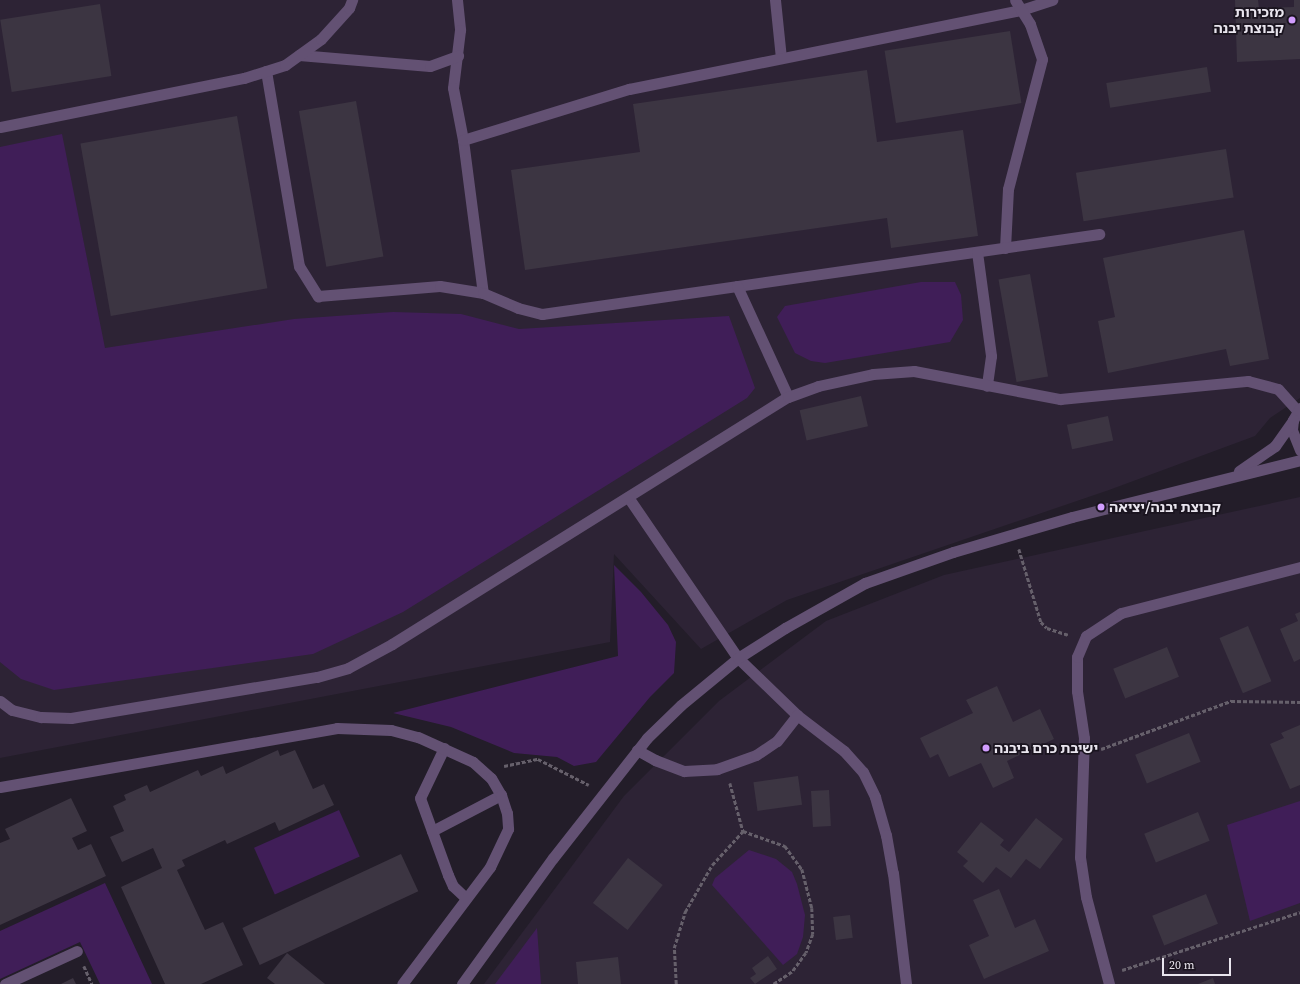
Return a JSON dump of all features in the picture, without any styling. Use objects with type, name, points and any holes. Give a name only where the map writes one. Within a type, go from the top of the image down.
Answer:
[{"type":"street","points":[[0,128],[266,71],[285,65],[321,39],[349,8],[352,0]]},
{"type":"street","points":[[457,0],[460,30],[453,88],[463,140],[483,293]]},
{"type":"street","points":[[775,0],[781,58]]},
{"type":"street","points":[[1005,248],[1008,189],[1042,59],[1030,24],[1015,0]]},
{"type":"street","points":[[463,140],[629,89],[1021,10],[1052,0]]},
{"type":"street","points":[[299,55],[430,66],[458,56]]},
{"type":"street","points":[[266,71],[298,266],[318,296],[440,286],[483,293],[518,308],[542,314],[1099,234]]},
{"type":"street","points":[[978,252],[992,356],[987,386]]},
{"type":"street","points":[[737,286],[788,397]]},
{"type":"street","points":[[0,701],[12,710],[40,717],[71,718],[317,677],[348,668],[392,644],[788,397],[818,386],[873,374],[914,371],[1053,398],[1078,399],[1248,381],[1278,390],[1297,412],[1294,440],[1300,450]]},
{"type":"street","points":[[1223,480],[1263,456],[1285,433],[1297,412]]},
{"type":"street","points":[[462,984],[603,792],[637,750],[681,705],[738,658],[832,600],[866,583],[1014,534],[1300,460]]},
{"type":"street","points":[[628,497],[738,658],[797,715],[844,751],[863,772],[875,797],[893,873],[906,984]]},
{"type":"street","points":[[1108,980],[1086,897],[1080,857],[1084,756],[1077,664],[1084,640],[1086,636],[1122,613],[1300,567]]},
{"type":"street","points":[[637,750],[655,760],[684,770],[717,769],[756,755],[777,741],[797,715]]},
{"type":"street","points":[[0,787],[337,728],[391,730],[444,748],[473,762],[484,772],[501,795],[507,813],[508,829],[490,866],[465,897],[402,984]]},
{"type":"street","points":[[444,748],[420,798],[453,886],[465,897]]},
{"type":"street","points":[[432,831],[501,795]]},
{"type":"street","points":[[5,984],[77,951]]},
{"type":"path","points":[[1014,534],[1041,622],[1047,628],[1084,640]]},
{"type":"path","points":[[1084,756],[1231,701],[1300,702]]},
{"type":"path","points":[[484,772],[524,760],[538,759],[603,792]]},
{"type":"path","points":[[725,766],[744,831]]},
{"type":"path","points":[[676,984],[674,948],[686,912],[712,865],[744,831]]},
{"type":"path","points":[[744,831],[785,846],[802,869],[812,908],[813,934],[806,952],[792,972],[774,984]]},
{"type":"path","points":[[1108,980],[1300,912]]},
{"type":"shaded area","points":[[0,0],[1300,0],[1300,398],[1270,418],[1255,436],[1109,490],[787,600],[701,649],[614,554],[610,642],[0,758]]},
{"type":"shaded area","points":[[62,134],[105,348],[294,319],[393,312],[461,314],[519,329],[729,316],[755,388],[747,398],[403,612],[313,654],[54,690],[21,679],[0,662],[0,147]]},
{"type":"shaded area","points":[[921,282],[955,282],[961,295],[963,320],[950,342],[825,363],[811,361],[795,353],[777,317],[785,306]]},
{"type":"shaded area","name":"ישיבת כרם ביבנה","points":[[1300,497],[1300,984],[484,984],[624,796],[719,701],[826,621],[944,575]]},
{"type":"shaded area","points":[[614,565],[641,592],[668,625],[676,642],[674,673],[650,697],[596,762],[574,766],[557,757],[514,753],[451,727],[393,713],[618,656]]},
{"type":"shaded area","points":[[1300,801],[1300,903],[1250,921],[1227,825]]},
{"type":"shaded area","points":[[339,810],[360,857],[275,894],[254,848]]},
{"type":"shaded area","points":[[749,850],[776,859],[792,872],[797,884],[805,915],[803,937],[797,954],[783,965],[712,885],[715,878]]},
{"type":"shaded area","points":[[105,883],[152,984],[100,984],[80,942],[0,979],[0,931]]},
{"type":"shaded area","points":[[537,928],[541,984],[495,984]]},
{"type":"building","points":[[1235,0],[1258,0],[1259,8],[1294,7],[1294,0],[1300,0],[1300,59],[1237,62]]},
{"type":"building","points":[[100,4],[111,76],[12,92],[0,20]]},
{"type":"building","points":[[1010,31],[1021,103],[896,123],[885,51]]},
{"type":"building","points":[[1207,67],[1211,92],[1110,108],[1106,83]]},
{"type":"building","points":[[867,70],[877,142],[963,130],[978,236],[891,248],[887,218],[525,270],[511,170],[640,152],[633,104]]},
{"type":"building","points":[[356,101],[383,257],[326,267],[299,111]]},
{"type":"building","points":[[237,116],[267,288],[111,316],[80,144]]},
{"type":"building","points":[[1226,149],[1234,197],[1084,221],[1076,173]]},
{"type":"building","points":[[1244,230],[1269,359],[1230,366],[1226,349],[1108,373],[1098,321],[1115,317],[1103,258]]},
{"type":"building","points":[[1030,274],[1048,376],[1017,382],[998,280]]},
{"type":"building","points":[[861,396],[868,426],[807,440],[800,410]]},
{"type":"building","points":[[1108,416],[1113,440],[1072,449],[1067,425]]},
{"type":"building","points":[[1300,612],[1300,659],[1294,662],[1280,629],[1298,621],[1295,614]]},
{"type":"building","points":[[1248,626],[1271,681],[1243,693],[1219,638]]},
{"type":"building","points":[[1167,647],[1179,677],[1125,698],[1113,669]]},
{"type":"building","points":[[997,686],[1013,722],[1040,709],[1054,739],[1007,761],[1014,778],[993,788],[981,763],[949,777],[938,754],[930,758],[920,738],[973,713],[966,700]]},
{"type":"building","points":[[1300,725],[1300,785],[1290,789],[1270,744],[1284,738],[1281,733]]},
{"type":"building","points":[[1189,733],[1201,762],[1147,783],[1135,755]]},
{"type":"building","points":[[278,750],[280,756],[295,750],[313,789],[324,784],[334,805],[279,831],[275,822],[227,844],[225,840],[182,860],[185,866],[177,870],[205,930],[223,922],[243,965],[201,984],[165,984],[121,887],[162,868],[153,848],[122,862],[110,837],[124,831],[113,806],[126,800],[124,795],[147,785],[150,792],[198,770],[201,776],[223,766],[226,774]]},
{"type":"building","points":[[798,776],[802,805],[757,811],[753,782]]},
{"type":"building","points":[[829,790],[831,826],[813,827],[811,791]]},
{"type":"building","points":[[71,798],[87,831],[72,838],[78,850],[91,844],[106,876],[0,925],[0,843],[10,839],[5,829]]},
{"type":"building","points":[[1198,812],[1210,841],[1156,862],[1144,834]]},
{"type":"building","points":[[1036,818],[1063,839],[1040,869],[1026,859],[1011,878],[996,867],[983,883],[963,866],[968,861],[957,852],[981,822],[1004,840],[1000,845],[1009,852]]},
{"type":"building","points":[[401,854],[418,891],[260,965],[242,928]]},
{"type":"building","points":[[628,858],[663,885],[628,930],[593,903]]},
{"type":"building","points":[[999,889],[1015,928],[1035,919],[1049,951],[984,979],[969,945],[989,936],[973,900]]},
{"type":"building","points":[[1206,894],[1218,924],[1164,945],[1152,916]]},
{"type":"building","points":[[850,915],[853,938],[836,940],[833,917]]},
{"type":"building","points":[[287,953],[325,984],[275,984],[267,978]]},
{"type":"building","points":[[768,956],[777,969],[755,984],[750,978],[756,974],[752,968]]},
{"type":"building","points":[[618,957],[621,984],[578,984],[576,962]]},
{"type":"building","points":[[73,978],[76,984],[61,984]]},
{"type":"building","points":[[1213,978],[1215,984],[1198,984]]},
{"type":"place","name":"מזכירות קבוצת יבנה","points":[[1292,20]]},
{"type":"place","name":"קבוצת יבנה/יציאה","points":[[1101,507]]},
{"type":"place","name":"ישיבת כרם ביבנה","points":[[986,748]]}]
